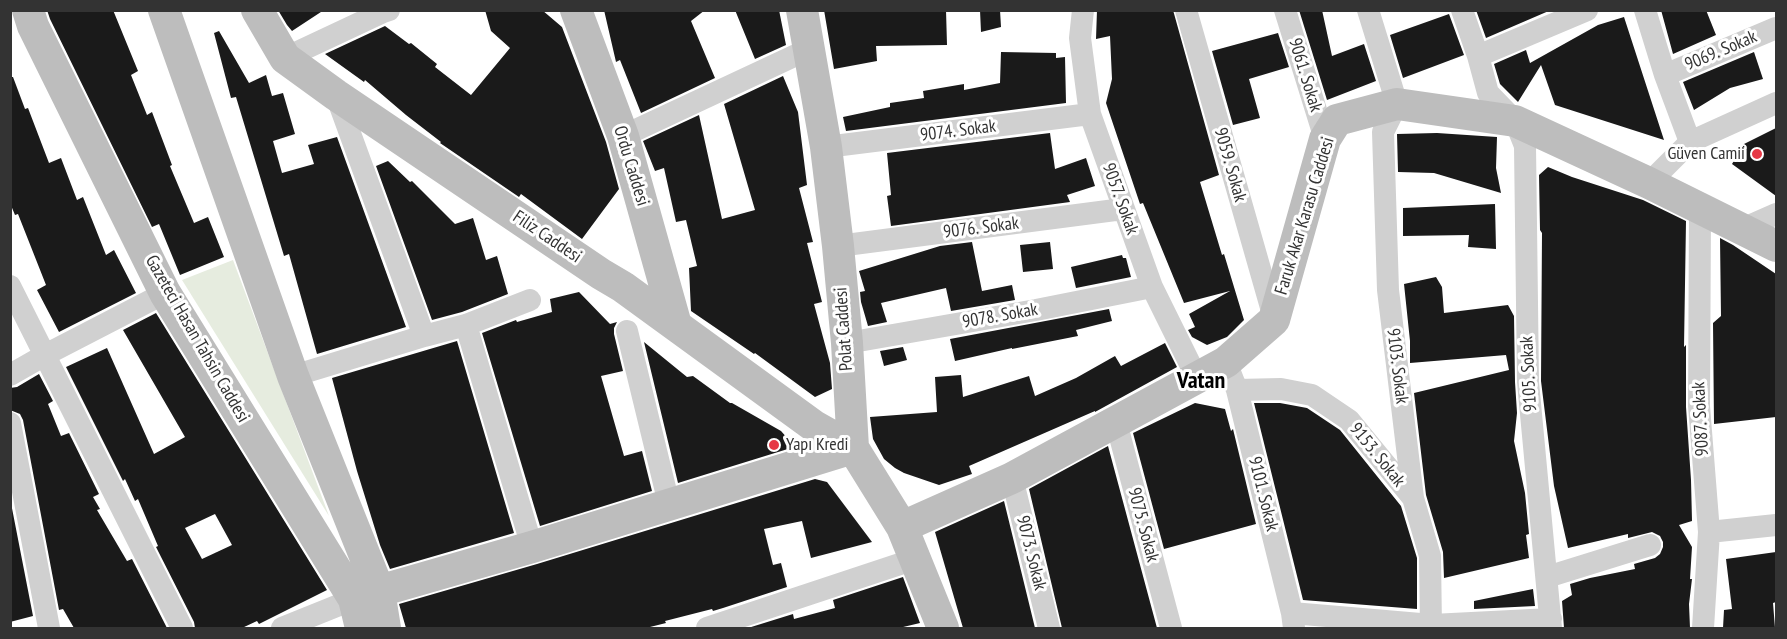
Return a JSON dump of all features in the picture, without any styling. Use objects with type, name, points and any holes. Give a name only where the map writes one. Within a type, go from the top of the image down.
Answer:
[{"type":"main road","name":"Gazeteci Hasan Tahsin Caddesi","points":[[28,10],[33,26],[165,293],[365,606],[385,628]]},
{"type":"main road","name":"Gazeteci Hasan Tahsin Caddesi","points":[[164,10],[293,376],[365,606]]},
{"type":"main road","name":"Filiz Caddesi","points":[[258,10],[285,58],[336,95],[623,287],[814,426],[853,448]]},
{"type":"main road","name":"Ordu Caddesi","points":[[576,10],[623,136],[676,325]]},
{"type":"main road","name":"Polat Caddesi","points":[[802,10],[826,147],[838,246],[853,448],[903,527],[943,628]]},
{"type":"main road","name":"Faruk Akar Karasu Caddesi","points":[[903,527],[1012,478],[1197,378],[1232,376],[1274,320],[1325,139],[1337,120],[1397,104],[1515,121],[1649,183],[1776,246]]},
{"type":"main road","points":[[814,426],[825,428],[835,426],[843,413],[849,391]]},
{"type":"main road","points":[[365,606],[532,547],[853,448]]},
{"type":"street","points":[[285,58],[389,10]]},
{"type":"street","name":"9057. Sokak","points":[[1083,10],[1080,39],[1090,114],[1152,287],[1197,378]]},
{"type":"street","name":"9059. Sokak","points":[[1186,10],[1274,320]]},
{"type":"street","name":"9061. Sokak","points":[[1285,10],[1325,139]]},
{"type":"street","points":[[1368,10],[1397,104]]},
{"type":"street","points":[[1462,10],[1488,93],[1515,121]]},
{"type":"street","points":[[1478,56],[1587,10]]},
{"type":"street","name":"9069. Sokak","points":[[1645,10],[1665,75],[1690,142]]},
{"type":"street","name":"9069. Sokak","points":[[1665,75],[1776,28]]},
{"type":"street","points":[[623,136],[809,49]]},
{"type":"street","points":[[336,95],[424,336]]},
{"type":"street","points":[[1649,183],[1690,142],[1776,103]]},
{"type":"street","name":"9103. Sokak","points":[[1397,104],[1383,132],[1388,290],[1413,498],[1430,556],[1432,627]]},
{"type":"street","name":"9074. Sokak","points":[[826,147],[1090,114]]},
{"type":"street","name":"9105. Sokak","points":[[1515,121],[1525,146],[1528,382],[1551,624]]},
{"type":"street","name":"9076. Sokak","points":[[838,246],[1123,209]]},
{"type":"street","name":"9087. Sokak","points":[[1700,209],[1699,405],[1709,532],[1703,628]]},
{"type":"street","points":[[1742,229],[1776,214]]},
{"type":"street","points":[[10,286],[182,628]]},
{"type":"street","name":"9078. Sokak","points":[[847,343],[1152,287]]},
{"type":"street","points":[[10,375],[165,293]]},
{"type":"street","points":[[293,376],[466,325],[530,300]]},
{"type":"street","points":[[466,325],[532,547]]},
{"type":"street","points":[[627,331],[669,504]]},
{"type":"street","name":"9153. Sokak","points":[[1232,376],[1312,395],[1349,420],[1413,498]]},
{"type":"street","name":"9101. Sokak","points":[[1232,376],[1293,621]]},
{"type":"street","name":"9075. Sokak","points":[[1116,422],[1171,628]]},
{"type":"street","points":[[10,423],[49,628]]},
{"type":"street","name":"9073. Sokak","points":[[1012,478],[1049,628]]},
{"type":"street","points":[[1709,532],[1776,525]]},
{"type":"street","points":[[1547,577],[1650,545]]},
{"type":"street","points":[[707,628],[915,559]]},
{"type":"street","points":[[282,628],[365,606]]},
{"type":"street","points":[[1293,621],[1432,627],[1551,624]]},
{"type":"shaded area","points":[[233,260],[329,516],[182,280]]},
{"type":"building","points":[[47,10],[113,10],[138,71],[131,75],[147,115],[152,112],[172,165],[170,166],[194,223],[208,217],[224,257],[180,275],[159,224],[152,227]]},
{"type":"building","points":[[278,10],[324,10],[292,31]]},
{"type":"building","points":[[485,10],[542,10],[562,27],[606,142],[619,189],[582,239],[521,194],[519,197],[440,143],[365,80],[364,82],[325,54],[385,26],[409,44],[411,43],[437,64],[435,67],[471,95],[510,48],[491,31]]},
{"type":"building","points":[[604,10],[705,10],[691,21],[715,78],[641,113],[620,60],[616,62]]},
{"type":"building","points":[[735,10],[779,10],[786,45],[755,59]]},
{"type":"building","points":[[824,10],[946,10],[947,45],[876,46],[877,61],[834,69]]},
{"type":"building","points":[[980,10],[1000,10],[1001,27],[981,32]]},
{"type":"building","points":[[1097,10],[1173,10],[1219,175],[1200,182],[1244,320],[1227,337],[1207,345],[1192,337],[1188,330],[1195,327],[1189,314],[1230,291],[1184,303],[1143,203],[1140,204],[1106,103],[1112,79],[1110,36],[1096,39]]},
{"type":"building","points":[[1299,10],[1322,10],[1332,56],[1364,44],[1376,81],[1327,100]]},
{"type":"building","points":[[1476,10],[1551,10],[1486,38]]},
{"type":"building","points":[[1661,10],[1706,10],[1716,35],[1673,54]]},
{"type":"building","points":[[1449,14],[1464,55],[1403,78],[1390,35]]},
{"type":"building","points":[[1624,17],[1664,140],[1555,105],[1541,65],[1518,102],[1500,84],[1494,64],[1526,50],[1530,63],[1598,25]]},
{"type":"building","points":[[219,31],[249,83],[266,75],[272,96],[283,93],[295,134],[273,141],[282,173],[314,164],[308,145],[337,137],[406,327],[317,354],[289,254],[284,256],[236,97],[231,98],[214,33]]},
{"type":"building","points":[[1278,33],[1289,67],[1249,79],[1260,118],[1233,125],[1212,51]]},
{"type":"building","points":[[1001,52],[1056,53],[1056,58],[1065,57],[1066,103],[846,131],[843,117],[890,107],[890,103],[924,98],[923,91],[964,84],[964,90],[1000,83]]},
{"type":"building","points":[[1754,52],[1763,79],[1730,88],[1694,110],[1683,82]]},
{"type":"building","points":[[783,76],[798,112],[807,185],[799,188],[813,242],[807,243],[822,302],[814,304],[830,363],[832,389],[815,397],[755,353],[691,311],[689,268],[697,266],[686,220],[676,222],[664,168],[655,171],[643,141],[699,115],[722,219],[755,210],[724,104]]},
{"type":"building","points":[[10,77],[13,77],[25,109],[28,108],[49,163],[61,158],[77,200],[83,197],[106,255],[114,250],[136,293],[59,332],[37,290],[46,285],[18,214],[15,215],[10,203]]},
{"type":"building","name":"Güven Camii","points":[[1776,128],[1776,196],[1732,164],[1744,144]]},
{"type":"building","points":[[1050,133],[1055,169],[1086,158],[1095,186],[1067,195],[1070,202],[891,226],[887,196],[891,195],[887,153]]},
{"type":"building","points":[[1437,133],[1497,137],[1496,168],[1501,193],[1434,173],[1398,172],[1397,134]]},
{"type":"building","points":[[388,161],[410,182],[412,181],[455,224],[473,218],[486,260],[497,256],[508,294],[462,312],[432,320],[376,166]]},
{"type":"building","points":[[1548,167],[1643,200],[1686,221],[1684,347],[1686,345],[1686,407],[1692,521],[1679,525],[1692,547],[1690,628],[1564,628],[1562,601],[1572,595],[1570,584],[1635,569],[1634,564],[1655,558],[1660,554],[1663,542],[1660,536],[1652,532],[1628,538],[1628,534],[1568,548],[1554,486],[1541,381],[1542,233],[1540,230],[1539,175]]},
{"type":"building","points":[[1495,204],[1496,249],[1468,247],[1469,235],[1403,236],[1403,208]]},
{"type":"building","points":[[1720,238],[1776,274],[1776,417],[1714,424],[1713,323],[1721,316]]},
{"type":"building","points":[[972,242],[982,291],[1012,285],[1015,300],[951,311],[946,288],[881,303],[887,322],[868,326],[861,302],[860,292],[865,291],[859,271],[940,246]]},
{"type":"building","points":[[1050,242],[1053,269],[1023,272],[1020,245]]},
{"type":"building","points":[[1122,255],[1126,258],[1131,277],[1076,288],[1071,267]]},
{"type":"building","points":[[1436,277],[1442,287],[1444,313],[1508,305],[1514,316],[1517,413],[1514,441],[1525,493],[1529,534],[1526,535],[1529,558],[1444,578],[1443,552],[1426,495],[1414,393],[1509,370],[1506,355],[1410,363],[1404,284]]},
{"type":"building","points":[[579,292],[610,324],[617,322],[614,334],[623,371],[601,376],[624,456],[642,451],[652,491],[540,526],[482,333],[516,320],[517,322],[552,312],[550,299]]},
{"type":"building","points":[[1109,309],[1112,321],[1076,330],[1078,336],[955,361],[950,339]]},
{"type":"building","points":[[156,313],[327,590],[259,624],[257,621],[242,628],[195,628],[156,547],[158,546],[138,499],[135,501],[125,479],[123,481],[66,367],[107,348],[154,454],[185,437],[123,330]],"holes":[[[215,514],[232,545],[202,559],[185,528]]]},
{"type":"building","points":[[457,341],[514,533],[390,569],[380,545],[357,471],[332,378]]},
{"type":"building","points":[[644,342],[687,377],[693,376],[730,403],[781,431],[789,440],[791,448],[678,483]]},
{"type":"building","points":[[1165,343],[1177,367],[1095,412],[969,466],[972,474],[939,485],[895,468],[884,459],[873,439],[870,417],[937,412],[935,377],[961,375],[963,397],[1029,376],[1035,396],[1076,378],[1115,356],[1121,366]]},
{"type":"building","points":[[903,347],[907,360],[884,366],[880,351]]},
{"type":"building","points":[[39,374],[53,401],[48,404],[61,436],[69,433],[99,494],[93,497],[100,509],[97,510],[127,561],[132,559],[167,628],[74,628],[63,609],[59,610],[23,420],[20,414],[10,410],[10,388],[17,387]]},
{"type":"building","points":[[1195,403],[1225,409],[1231,431],[1233,429],[1256,524],[1164,549],[1133,433]]},
{"type":"building","points":[[1254,403],[1280,403],[1307,408],[1340,430],[1401,506],[1417,558],[1417,609],[1303,600]]},
{"type":"building","points":[[1108,446],[1157,628],[1062,628],[1029,489]]},
{"type":"building","points":[[815,479],[827,482],[872,542],[811,558],[802,521],[764,529],[773,565],[781,563],[787,587],[713,611],[712,609],[646,628],[406,628],[399,604]]},
{"type":"building","points":[[10,498],[33,616],[10,622]]},
{"type":"building","points":[[1004,501],[1035,628],[963,628],[935,532]]},
{"type":"building","points":[[1776,552],[1776,602],[1773,603],[1775,628],[1723,628],[1724,610],[1732,609],[1726,559]]},
{"type":"building","points":[[903,577],[920,623],[899,628],[748,628],[793,614],[794,619],[835,608],[833,600]]},
{"type":"building","points":[[1533,589],[1535,606],[1474,609],[1474,601]]},
{"type":"place","name":"Güven Camii","points":[[1757,154]]},
{"type":"place","name":"Yapı Kredi","points":[[774,445]]},
{"type":"district","name":"Vatan","points":[[1201,381]]}]
